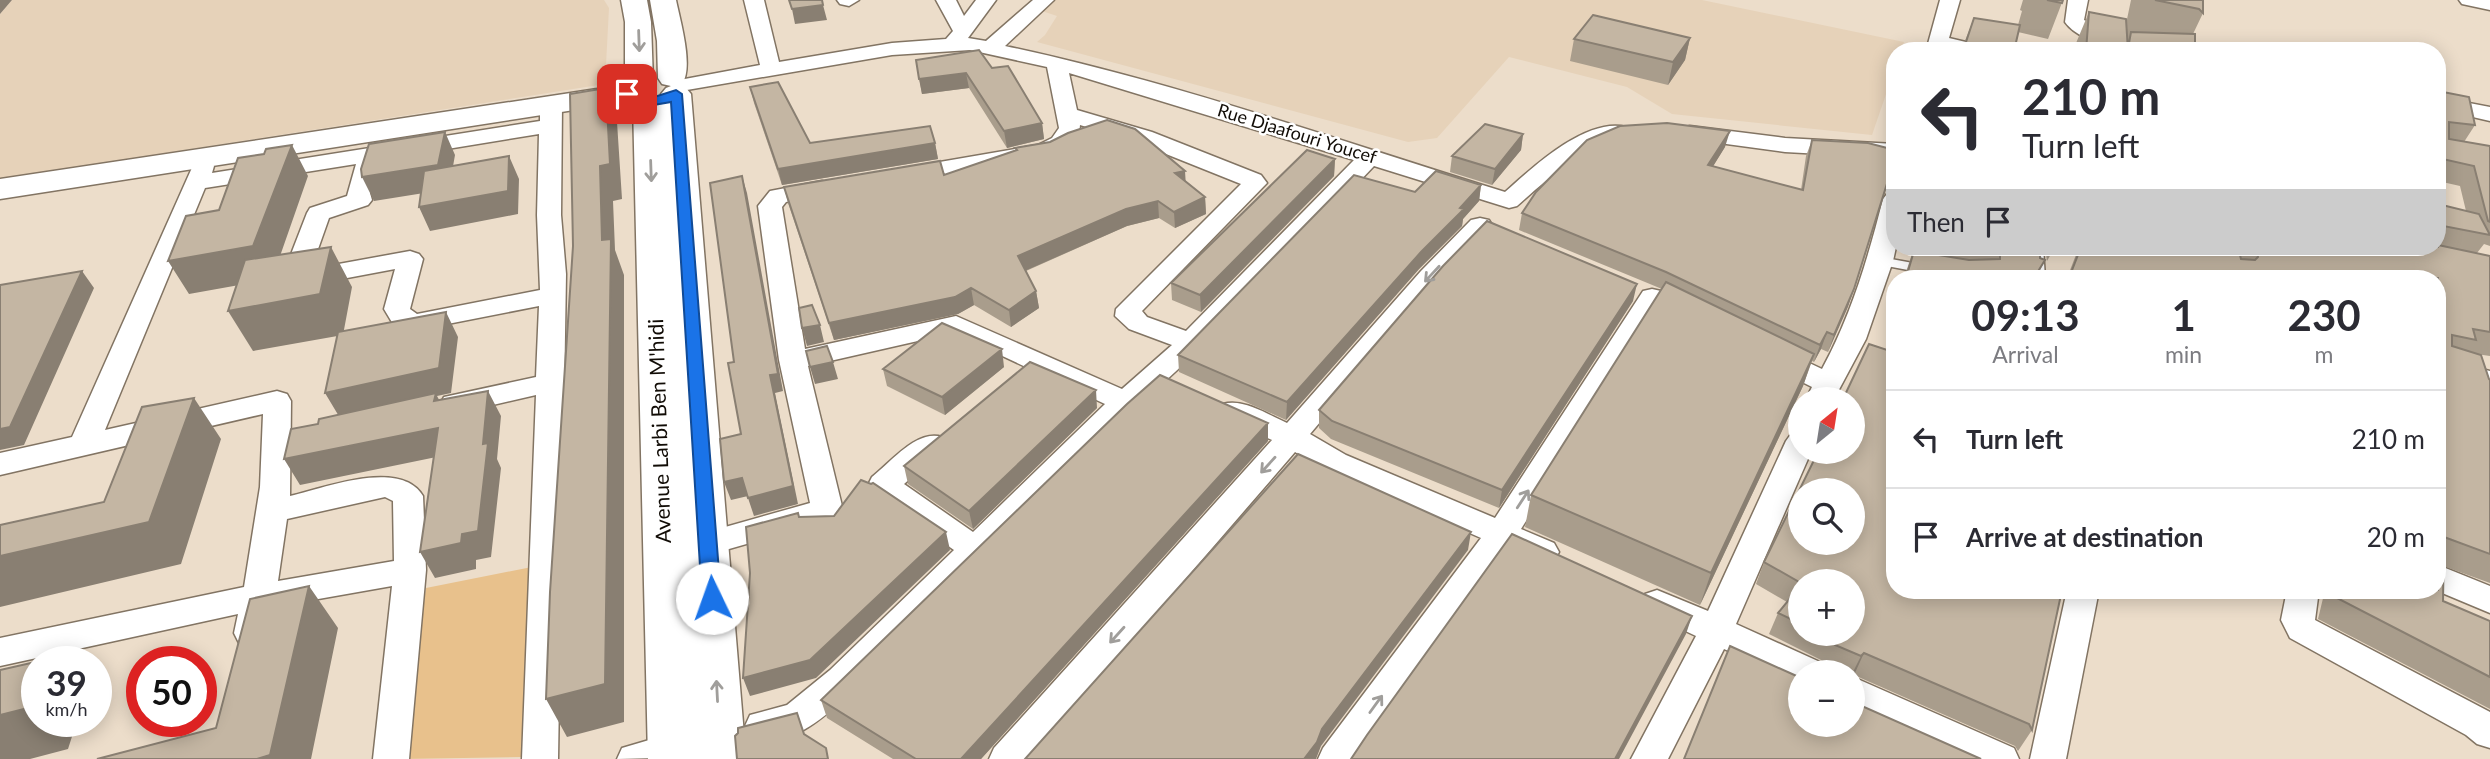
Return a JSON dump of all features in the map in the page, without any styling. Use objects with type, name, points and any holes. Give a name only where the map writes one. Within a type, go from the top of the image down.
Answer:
[{"type":"main road","name":"Avenue Larbi Ben M'hidi","points":[[634,0],[655,90],[708,543],[720,748]]},
{"type":"main road","name":"Avenue Larbi Ben M'hidi","points":[[660,756],[655,90],[671,41],[663,0]]},
{"type":"main road","points":[[0,189],[202,169],[550,115],[600,97],[655,90]]},
{"type":"street","points":[[754,0],[771,70]]},
{"type":"street","points":[[946,0],[958,38]]},
{"type":"street","points":[[958,38],[986,0]]},
{"type":"street","points":[[992,47],[1044,0]]},
{"type":"street","points":[[1938,42],[1950,0]]},
{"type":"street","points":[[2078,0],[2074,14],[2076,23],[2081,28],[2133,42]]},
{"type":"street","points":[[2469,0],[2490,4]]},
{"type":"street","name":"Rue Djaafouri Youcef","points":[[655,90],[958,38],[1057,63],[1309,136],[1509,201]]},
{"type":"street","points":[[881,178],[1043,151],[1059,145],[1070,128],[1057,63]]},
{"type":"street","points":[[2446,105],[2490,114]]},
{"type":"street","points":[[1067,114],[1144,137],[1255,183],[1129,309],[1128,316],[1138,323],[1191,342]]},
{"type":"street","points":[[84,444],[202,169],[370,155],[550,115],[548,152],[552,296],[540,759]]},
{"type":"street","points":[[1007,759],[1292,437],[1430,276],[1492,230],[1509,201],[1575,147],[1609,133],[1638,131]]},
{"type":"street","points":[[1673,132],[1785,145],[1886,151]]},
{"type":"street","points":[[370,155],[358,193],[360,200],[318,213],[294,280],[410,259],[397,309],[402,318],[417,322],[552,296]]},
{"type":"street","points":[[1179,387],[1191,342],[1370,157]]},
{"type":"street","points":[[708,543],[827,510],[793,360],[769,206],[778,196],[841,185]]},
{"type":"street","points":[[1826,387],[1863,343],[1886,236]]},
{"type":"street","points":[[1336,759],[1502,533],[1652,298]]},
{"type":"street","points":[[793,360],[956,324],[1024,368],[1125,402]]},
{"type":"street","points":[[1752,346],[1817,387]]},
{"type":"street","points":[[428,410],[550,383]]},
{"type":"street","points":[[660,756],[720,748],[797,718],[842,680],[1125,402],[1179,387],[1292,437],[1335,462],[1564,561]]},
{"type":"street","points":[[0,464],[277,401],[292,441],[271,511],[260,597],[242,670]]},
{"type":"street","points":[[954,426],[883,485],[975,549]]},
{"type":"street","points":[[1649,759],[1716,630],[1791,464]]},
{"type":"street","points":[[271,511],[389,486],[408,496],[410,570],[391,759]]},
{"type":"street","points":[[0,652],[260,597],[410,570]]},
{"type":"street","points":[[2446,581],[2490,600]]},
{"type":"street","points":[[1628,590],[1788,663]]},
{"type":"street","points":[[2048,759],[2080,599]]},
{"type":"street","points":[[2302,599],[2298,620],[2302,629],[2479,724],[2490,733]]},
{"type":"street","points":[[1865,697],[2001,759]]},
{"type":"lane","points":[[1880,261],[1930,270]]},
{"type":"lane","points":[[2446,364],[2490,376]]},
{"type":"shaded area","points":[[12,0],[604,0],[609,8],[605,84],[0,179],[0,14]]},
{"type":"shaded area","points":[[1054,0],[1702,0],[1904,42],[1886,42],[1886,94],[1872,135],[1672,114],[1627,87],[1509,57],[1437,138],[1408,142],[1037,42],[1057,16],[1039,10]]},
{"type":"shaded area","points":[[542,565],[522,757],[400,759],[426,588]]},
{"type":"building","points":[[789,0],[822,0],[823,5],[792,9]]},
{"type":"building","points":[[2155,0],[2203,0],[2203,13],[2199,9]]},
{"type":"building","points":[[2089,12],[2126,19],[2127,42],[2087,42]]},
{"type":"building","points":[[1593,15],[1690,38],[1673,62],[1574,39]]},
{"type":"building","points":[[1974,18],[2020,25],[2016,42],[1966,42]]},
{"type":"building","points":[[2131,32],[2195,34],[2195,42],[2129,42]]},
{"type":"building","points":[[979,50],[992,68],[1008,66],[1042,123],[1004,131],[966,73],[919,79],[916,60]]},
{"type":"building","points":[[778,82],[810,143],[930,126],[935,143],[778,169],[750,87]]},
{"type":"building","points":[[606,88],[610,164],[600,166],[602,240],[611,239],[605,684],[546,699],[550,592],[573,246],[570,94]]},
{"type":"building","points":[[2446,93],[2469,97],[2475,125],[2449,122],[2449,139],[2490,146],[2490,222],[2474,166],[2446,160]]},
{"type":"building","points":[[1107,120],[1135,129],[1185,171],[1175,173],[1205,197],[1174,212],[1158,201],[1126,209],[1018,256],[1036,291],[1009,310],[971,288],[955,297],[829,323],[784,187],[940,161],[944,175],[1017,150],[1015,148],[1050,142]]},
{"type":"building","points":[[1667,123],[1730,131],[1708,165],[1803,190],[1812,140],[1868,143],[1886,148],[1886,187],[1854,289],[1834,335],[1827,332],[1820,345],[1666,272],[1522,213],[1536,192],[1587,140],[1620,126]]},
{"type":"building","points":[[1485,124],[1523,134],[1495,169],[1452,156]]},
{"type":"building","points":[[445,132],[438,165],[362,177],[361,169],[369,144]]},
{"type":"building","points":[[292,145],[253,246],[168,261],[186,216],[219,210],[238,158],[264,154],[266,149]]},
{"type":"building","points":[[1307,150],[1335,159],[1200,295],[1171,283]]},
{"type":"building","points":[[509,156],[508,191],[419,207],[424,171]]},
{"type":"building","points":[[1436,171],[1481,185],[1460,208],[1464,209],[1421,252],[1287,402],[1178,355],[1354,175],[1415,192]]},
{"type":"building","points":[[742,176],[778,374],[770,375],[793,486],[748,498],[742,478],[724,482],[720,439],[741,434],[728,363],[734,362],[710,183]]},
{"type":"building","points":[[2446,206],[2479,214],[2490,235],[2446,227]]},
{"type":"building","points":[[1487,221],[1637,284],[1502,490],[1332,421],[1319,410],[1443,266]]},
{"type":"building","points":[[331,247],[320,294],[228,311],[245,260]]},
{"type":"building","points":[[2446,247],[2490,256],[2490,332],[2473,329],[2476,340],[2452,335],[2452,346],[2481,355],[2490,380],[2490,554],[2446,538],[2446,270],[2072,270],[2078,256],[2240,256],[2241,259],[2255,260],[2258,257],[2446,256]]},
{"type":"building","points":[[1913,256],[2000,259],[2000,256],[2040,256],[2045,260],[2039,270],[1908,270]]},
{"type":"building","points":[[82,271],[10,427],[0,429],[0,285]]},
{"type":"building","points":[[1666,282],[1814,354],[1798,387],[1788,387],[1788,409],[1711,573],[1531,495]]},
{"type":"building","points":[[812,305],[820,325],[802,328],[799,308]]},
{"type":"building","points":[[446,312],[439,368],[325,393],[338,332]]},
{"type":"building","points":[[942,323],[1002,349],[942,397],[883,369]]},
{"type":"building","points":[[1869,344],[1886,350],[1886,599],[2060,599],[2032,730],[2029,724],[1864,653],[1861,656],[1837,646],[1865,646],[1865,569],[1788,569],[1788,576],[1764,562],[1788,513],[1788,555],[1865,555],[1865,478],[1805,478],[1812,464],[1866,464],[1866,387],[1849,387]]},
{"type":"building","points":[[827,346],[833,362],[810,367],[806,351]]},
{"type":"building","points":[[1030,362],[1096,390],[969,511],[904,466]]},
{"type":"building","points":[[1160,375],[1268,423],[961,759],[916,759],[821,700],[1127,404]]},
{"type":"building","points":[[488,391],[483,444],[488,443],[478,531],[462,534],[461,543],[420,552],[438,428],[284,459],[291,429],[318,424],[319,419],[436,393],[434,401]]},
{"type":"building","points":[[194,398],[149,522],[0,556],[0,525],[104,502],[142,407]]},
{"type":"building","points":[[1298,454],[1471,532],[1322,729],[1317,742],[1304,759],[1025,759]]},
{"type":"building","points":[[861,480],[873,483],[946,532],[810,660],[743,678],[750,573],[746,527],[798,513],[799,517],[834,516]]},
{"type":"building","points":[[1512,534],[1692,616],[1615,759],[1351,759],[1367,735]]},
{"type":"building","points":[[309,586],[270,755],[257,759],[97,759],[181,737],[217,737],[217,724],[250,599]]},
{"type":"building","points":[[2339,599],[2443,599],[2490,621],[2490,677]]},
{"type":"building","points":[[1788,601],[1788,618],[1778,613]]},
{"type":"building","points":[[1730,646],[1788,672],[1788,737],[1865,737],[1865,707],[1981,759],[1684,759]]},
{"type":"building","points":[[21,665],[21,710],[0,715],[0,670]]},
{"type":"building","points":[[797,713],[804,734],[826,748],[828,759],[737,759],[735,736],[738,728]]},
{"type":"route","points":[[627,94],[628,98],[648,103],[658,102],[676,94],[712,598]]}]
